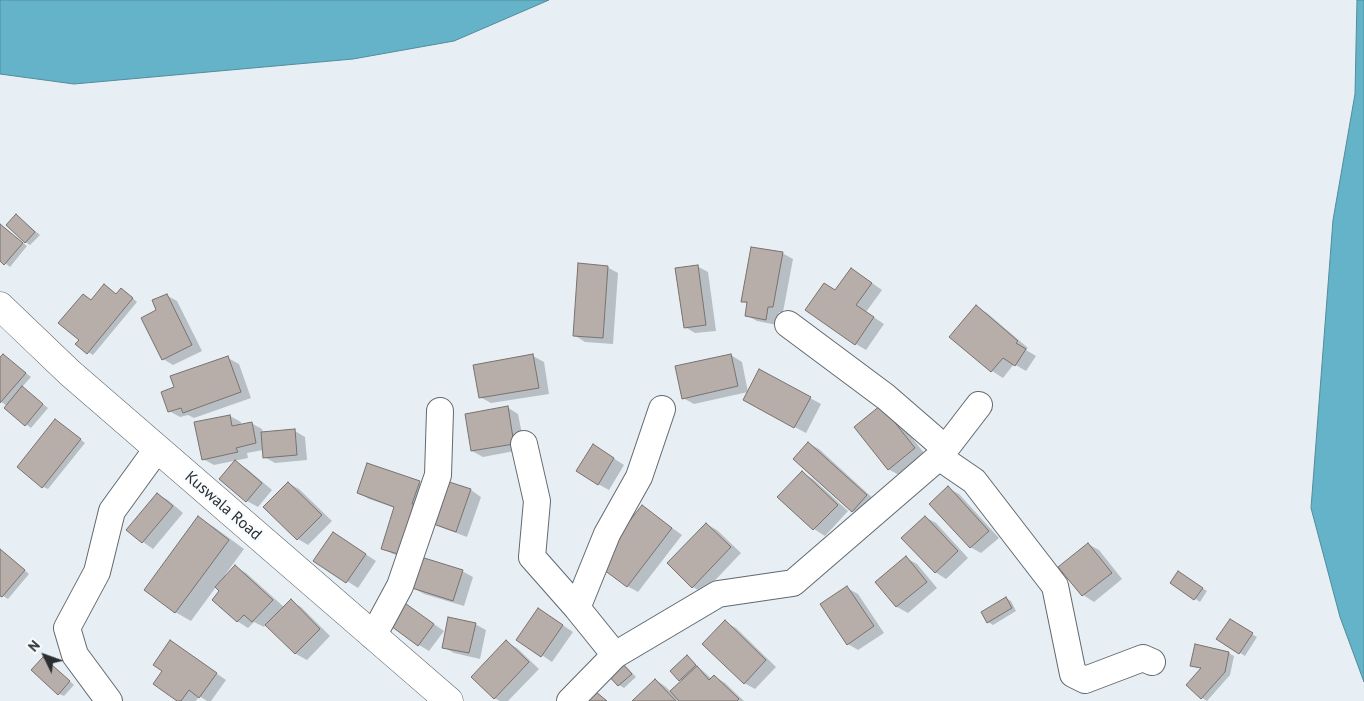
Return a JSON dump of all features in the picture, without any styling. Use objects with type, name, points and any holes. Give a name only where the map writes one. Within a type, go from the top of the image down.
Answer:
[{"type":"street","name":"Kuswala Road","points":[[0,306],[70,373],[449,701]]},
{"type":"street","points":[[788,324],[886,398],[942,453],[974,481],[1055,586],[1073,674],[1085,680],[1143,658],[1152,662]]},
{"type":"street","points":[[570,701],[615,655],[718,594],[793,583],[942,453],[979,405]]},
{"type":"street","points":[[577,608],[607,534],[639,477],[662,409]]},
{"type":"street","points":[[374,636],[400,586],[438,475],[440,411]]},
{"type":"street","points":[[524,444],[537,501],[532,557],[615,655]]},
{"type":"street","points":[[109,701],[76,655],[68,628],[97,572],[112,511],[157,449]]},
{"type":"water","points":[[0,0],[549,0],[454,41],[353,59],[74,84],[0,74]]},
{"type":"water","points":[[1357,0],[1364,0],[1364,682],[1340,617],[1311,508],[1333,220],[1355,94]]},
{"type":"building","points":[[16,214],[35,232],[25,243],[6,225]]},
{"type":"building","points":[[0,224],[23,243],[4,265],[0,261]]},
{"type":"building","points":[[751,247],[783,252],[773,307],[768,307],[766,320],[745,316],[747,302],[741,302]]},
{"type":"building","points":[[578,263],[608,266],[603,338],[573,336]]},
{"type":"building","points":[[698,265],[706,325],[684,328],[675,268]]},
{"type":"building","points":[[851,268],[872,283],[856,305],[874,317],[855,345],[805,310],[824,283],[835,290]]},
{"type":"building","points":[[104,284],[116,294],[121,288],[133,298],[87,354],[75,344],[79,340],[58,323],[83,294],[91,300]]},
{"type":"building","points":[[167,294],[192,345],[162,360],[141,318],[156,310],[152,300]]},
{"type":"building","points":[[976,305],[1018,341],[1016,343],[1026,349],[1015,366],[1003,358],[991,372],[949,337]]},
{"type":"building","points":[[3,354],[26,373],[0,403],[0,357]]},
{"type":"building","points":[[533,354],[539,388],[479,398],[473,365]]},
{"type":"building","points":[[731,354],[738,386],[682,399],[675,366]]},
{"type":"building","points":[[228,356],[241,392],[183,413],[181,408],[168,412],[161,392],[174,387],[170,376]]},
{"type":"building","points":[[759,369],[811,397],[794,428],[743,400]]},
{"type":"building","points":[[22,386],[43,404],[25,426],[4,408]]},
{"type":"building","points":[[881,405],[915,448],[888,470],[854,427]]},
{"type":"building","points":[[508,406],[514,444],[471,451],[465,414]]},
{"type":"building","points":[[230,415],[232,426],[252,422],[256,443],[236,448],[238,452],[202,460],[194,422]]},
{"type":"building","points":[[55,419],[81,439],[42,488],[17,467]]},
{"type":"building","points":[[295,429],[297,455],[263,458],[261,432]]},
{"type":"building","points":[[808,442],[867,495],[852,512],[793,459]]},
{"type":"building","points":[[593,444],[614,458],[598,485],[576,471]]},
{"type":"building","points":[[235,460],[262,483],[246,502],[219,479]]},
{"type":"building","points":[[367,463],[420,481],[398,554],[381,549],[394,507],[357,493]]},
{"type":"building","points":[[802,471],[838,505],[813,530],[777,497]]},
{"type":"building","points":[[443,480],[471,489],[456,532],[428,522]]},
{"type":"building","points":[[288,482],[322,515],[297,540],[263,507]]},
{"type":"building","points":[[948,486],[989,531],[970,548],[929,504]]},
{"type":"building","points":[[157,493],[173,506],[142,543],[126,530]]},
{"type":"building","points":[[642,505],[672,528],[627,587],[596,564]]},
{"type":"building","points":[[198,516],[229,540],[175,613],[144,590]]},
{"type":"building","points":[[925,516],[958,551],[935,573],[901,538]]},
{"type":"building","points":[[706,523],[731,547],[692,588],[667,563]]},
{"type":"building","points":[[333,532],[366,554],[346,583],[313,561]]},
{"type":"building","points":[[1088,543],[1112,573],[1082,596],[1058,567]]},
{"type":"building","points":[[0,549],[25,570],[2,597],[0,596]]},
{"type":"building","points":[[906,556],[927,582],[896,607],[875,582]]},
{"type":"building","points":[[421,557],[463,570],[453,601],[412,588]]},
{"type":"building","points":[[235,565],[273,600],[252,622],[244,615],[237,622],[212,600],[219,591],[215,587]]},
{"type":"building","points":[[1178,571],[1203,588],[1194,600],[1170,583]]},
{"type":"building","points":[[847,586],[874,626],[847,645],[820,604]]},
{"type":"building","points":[[1006,597],[1012,608],[987,623],[981,612]]},
{"type":"building","points":[[291,599],[320,629],[295,654],[265,625]]},
{"type":"building","points":[[402,601],[434,624],[418,646],[387,623]]},
{"type":"building","points":[[538,608],[563,625],[541,657],[516,640]]},
{"type":"building","points":[[448,617],[476,623],[469,653],[442,648]]},
{"type":"building","points":[[1230,619],[1253,633],[1239,654],[1216,639]]},
{"type":"building","points":[[725,620],[766,660],[744,684],[702,644]]},
{"type":"building","points":[[170,640],[217,673],[199,698],[189,690],[181,701],[177,701],[153,684],[162,671],[153,665]]},
{"type":"building","points":[[506,640],[529,662],[494,699],[471,677]]},
{"type":"building","points":[[1195,644],[1229,652],[1225,672],[1201,699],[1186,685],[1201,668],[1190,666]]},
{"type":"building","points":[[687,655],[696,665],[679,681],[670,671]]},
{"type":"building","points":[[43,657],[70,681],[58,695],[31,670]]},
{"type":"building","points":[[619,660],[632,674],[618,686],[605,672]]},
{"type":"building","points":[[697,666],[709,680],[714,675],[739,699],[737,701],[679,701],[670,691]]},
{"type":"building","points":[[655,679],[676,701],[632,701]]},
{"type":"building","points":[[590,687],[607,701],[579,701]]}]
